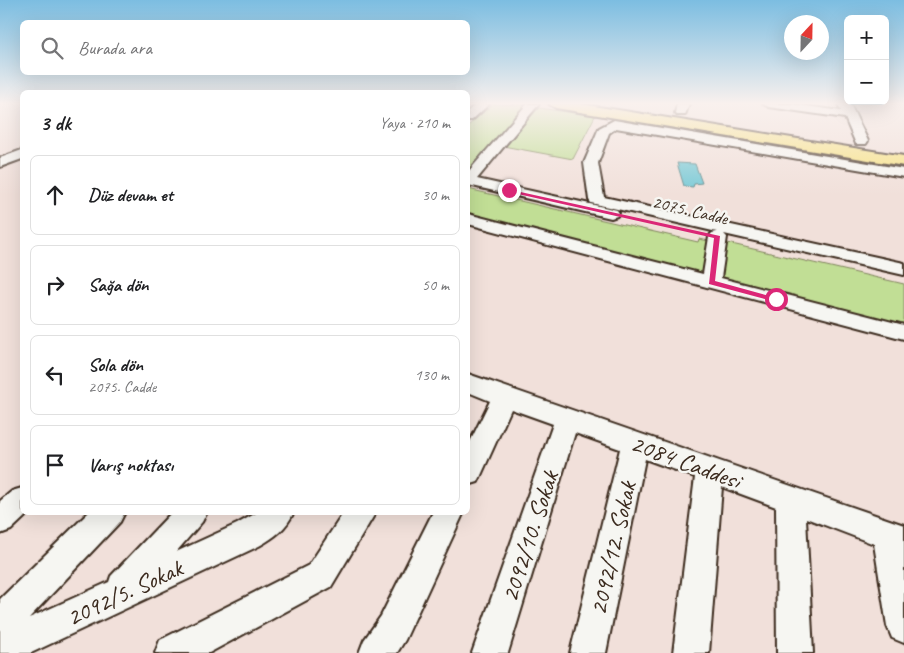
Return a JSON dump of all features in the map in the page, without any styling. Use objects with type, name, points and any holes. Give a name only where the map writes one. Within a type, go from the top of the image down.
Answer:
[{"type":"main road","points":[[742,134],[904,161]]},
{"type":"main road","points":[[826,134],[904,147]]},
{"type":"street","points":[[470,179],[507,134]]},
{"type":"street","points":[[602,134],[591,163],[597,200],[904,269]]},
{"type":"street","points":[[676,134],[904,173]]},
{"type":"street","points":[[858,134],[861,141]]},
{"type":"street","points":[[0,163],[20,155]]},
{"type":"street","name":"2075. Cadde","points":[[470,181],[904,279]]},
{"type":"street","points":[[470,219],[904,332]]},
{"type":"street","points":[[711,282],[718,237]]},
{"type":"street","name":"2084 Caddesi","points":[[470,384],[896,537]]},
{"type":"street","points":[[470,470],[505,396]]},
{"type":"street","name":"2092/10. Sokak","points":[[490,653],[567,419]]},
{"type":"street","name":"2092/12. Sokak","points":[[588,653],[635,443]]},
{"type":"street","points":[[690,653],[710,470]]},
{"type":"street","points":[[790,499],[795,653]]},
{"type":"street","points":[[0,520],[20,503]]},
{"type":"street","points":[[0,623],[107,515]]},
{"type":"street","points":[[117,596],[189,515]]},
{"type":"street","name":"2092/5. Sokak","points":[[0,649],[248,535],[266,526],[276,515]]},
{"type":"street","points":[[173,653],[320,576],[359,515]]},
{"type":"street","points":[[385,640],[448,515]]},
{"type":"street","points":[[896,537],[904,626]]},
{"type":"green space","points":[[470,134],[500,134],[470,170]]},
{"type":"green space","points":[[514,134],[586,134],[573,159],[503,146]]},
{"type":"green space","points":[[470,189],[698,242],[699,239],[709,241],[702,275],[470,216]]},
{"type":"green space","points":[[723,242],[904,284],[904,328],[718,280]]},
{"type":"water","points":[[677,163],[695,164],[702,183],[694,184],[693,187],[684,186]]},
{"type":"route","points":[[509,190],[718,237],[711,282],[776,299]]}]
